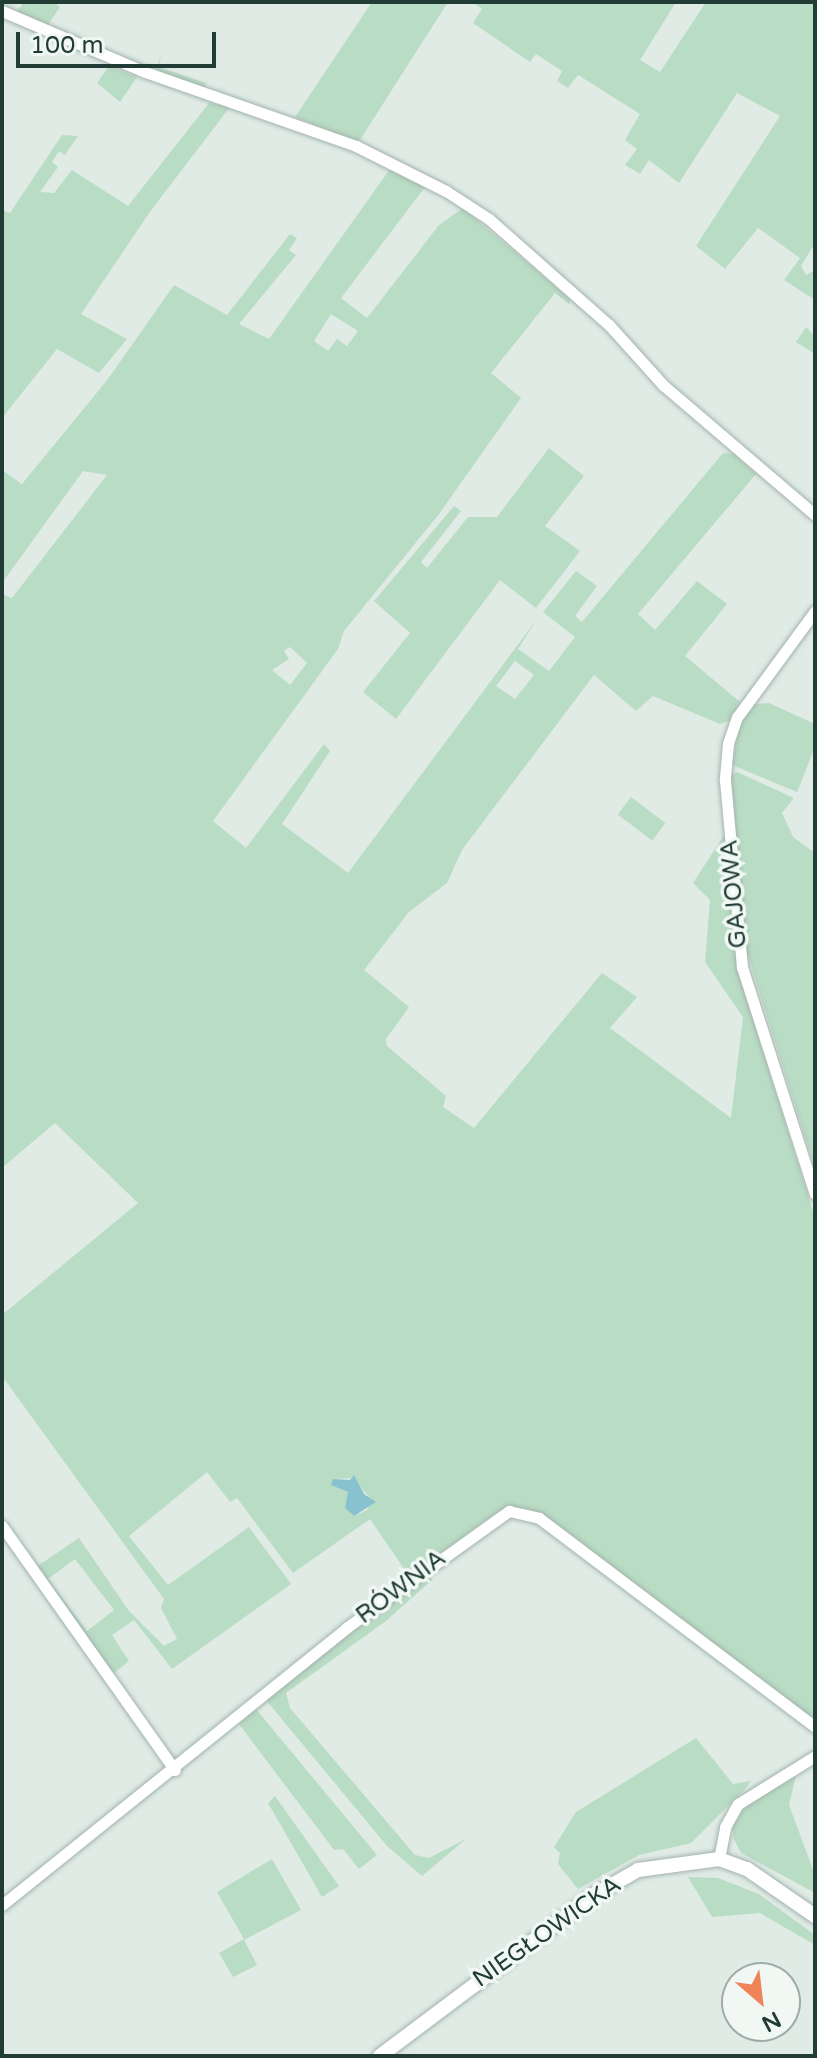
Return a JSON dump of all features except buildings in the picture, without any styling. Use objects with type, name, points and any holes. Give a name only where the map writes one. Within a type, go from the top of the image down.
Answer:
[{"type":"street","points":[[2,11],[145,72],[356,146],[446,191],[500,228],[609,325],[663,385],[815,515]]},
{"type":"street","name":"GAJOWA","points":[[815,611],[737,717],[728,743],[725,780],[742,967],[815,1194]]},
{"type":"street","name":"RÓWNIA","points":[[2,1905],[175,1770],[346,1628],[493,1520],[515,1510],[539,1518],[815,1727]]},
{"type":"street","points":[[2,1526],[175,1770]]},
{"type":"street","points":[[719,1859],[725,1827],[738,1804],[815,1756]]},
{"type":"street","name":"NIEGŁOWICKA","points":[[380,2056],[612,1883],[653,1866],[719,1859],[747,1869],[815,1916]]},
{"type":"green space","points":[[24,2],[54,2],[60,7],[46,28],[21,17],[17,11]]},
{"type":"green space","points":[[372,2],[448,2],[358,143],[295,117]]},
{"type":"green space","points":[[472,2],[676,2],[640,60],[660,72],[706,2],[815,2],[815,243],[801,266],[806,275],[815,270],[815,300],[784,280],[800,258],[758,228],[725,269],[696,246],[780,116],[737,93],[679,183],[649,160],[640,174],[625,165],[637,149],[625,140],[640,114],[578,75],[568,88],[557,81],[562,71],[536,54],[530,62],[473,23],[482,9]]},
{"type":"green space","points":[[161,54],[159,67],[206,83],[204,88],[156,71]]},
{"type":"green space","points":[[109,66],[137,77],[120,102],[97,83]]},
{"type":"green space","points":[[209,103],[230,107],[152,209],[81,314],[127,339],[99,373],[57,349],[2,418],[2,210],[10,213],[62,135],[78,136],[65,155],[59,151],[52,162],[58,167],[40,192],[54,193],[72,170],[128,206]]},
{"type":"green space","points":[[390,169],[425,187],[341,298],[367,318],[439,225],[463,208],[570,299],[569,304],[555,293],[491,373],[521,398],[439,514],[344,631],[338,649],[213,821],[246,848],[324,744],[330,751],[282,824],[348,873],[537,619],[518,649],[549,671],[575,637],[543,612],[576,571],[597,586],[575,616],[582,622],[723,453],[734,454],[756,474],[638,614],[655,630],[697,581],[727,604],[685,656],[740,702],[729,721],[720,724],[653,696],[636,711],[594,675],[462,850],[447,883],[409,912],[364,970],[409,1007],[386,1039],[387,1046],[446,1096],[443,1107],[474,1128],[602,973],[637,997],[610,1028],[731,1118],[743,1017],[705,962],[710,900],[693,883],[724,835],[737,969],[815,1218],[815,1723],[525,1508],[496,1513],[409,1576],[370,1519],[293,1573],[237,1498],[230,1502],[207,1472],[129,1536],[168,1585],[249,1527],[291,1584],[172,1669],[134,1620],[112,1635],[129,1661],[113,1674],[36,1567],[79,1538],[129,1611],[164,1646],[177,1639],[161,1608],[164,1599],[2,1376],[2,1315],[138,1203],[55,1123],[2,1168],[2,594],[12,598],[107,475],[83,471],[2,583],[2,470],[22,484],[108,379],[174,285],[227,315],[290,234],[297,238],[289,250],[296,255],[239,324],[269,339]],"holes":[[[331,314],[358,331],[347,346],[337,339],[328,351],[314,341]],[[290,647],[307,663],[290,685],[272,670],[289,659],[284,651]],[[515,661],[534,675],[515,699],[496,686]],[[352,1478],[371,1499],[367,1510],[354,1516],[345,1508],[349,1493],[336,1479]],[[75,1559],[114,1610],[87,1631],[48,1579]]]},
{"type":"green space","points":[[806,327],[815,336],[815,354],[796,342]]},
{"type":"green space","points":[[549,448],[584,476],[545,526],[580,551],[536,608],[500,580],[396,719],[363,692],[410,633],[374,601],[454,506],[461,511],[421,562],[427,568],[468,517],[497,517]]},
{"type":"green space","points":[[769,703],[815,724],[815,747],[797,792],[732,765],[740,723],[755,704]]},
{"type":"green space","points":[[737,772],[794,798],[782,813],[793,837],[815,853],[815,1168],[742,937],[730,776]]},
{"type":"green space","points":[[631,797],[665,823],[652,840],[618,815]]},
{"type":"green space","points":[[427,1573],[433,1579],[386,1621],[286,1693],[290,1708],[415,1855],[429,1858],[466,1839],[422,1876],[387,1846],[266,1700]]},
{"type":"green space","points":[[256,1709],[377,1855],[359,1869],[343,1849],[334,1850],[239,1724]]},
{"type":"green space","points":[[696,1738],[733,1784],[751,1781],[746,1788],[691,1843],[639,1855],[578,1889],[558,1864],[560,1853],[554,1847],[576,1812]]},
{"type":"green space","points":[[796,1775],[789,1805],[815,1875],[815,1893],[741,1853],[733,1837],[733,1823],[747,1805]]},
{"type":"green space","points":[[275,1796],[339,1886],[322,1897],[268,1803]]},
{"type":"green space","points":[[272,1859],[301,1910],[244,1940],[257,1965],[233,1977],[219,1953],[244,1939],[217,1892]]},
{"type":"green space","points":[[688,1877],[718,1878],[759,1894],[815,1935],[815,1945],[760,1913],[712,1917]]},
{"type":"water","points":[[354,1475],[364,1494],[376,1502],[354,1516],[345,1508],[348,1492],[331,1485],[333,1479],[350,1480]]}]
